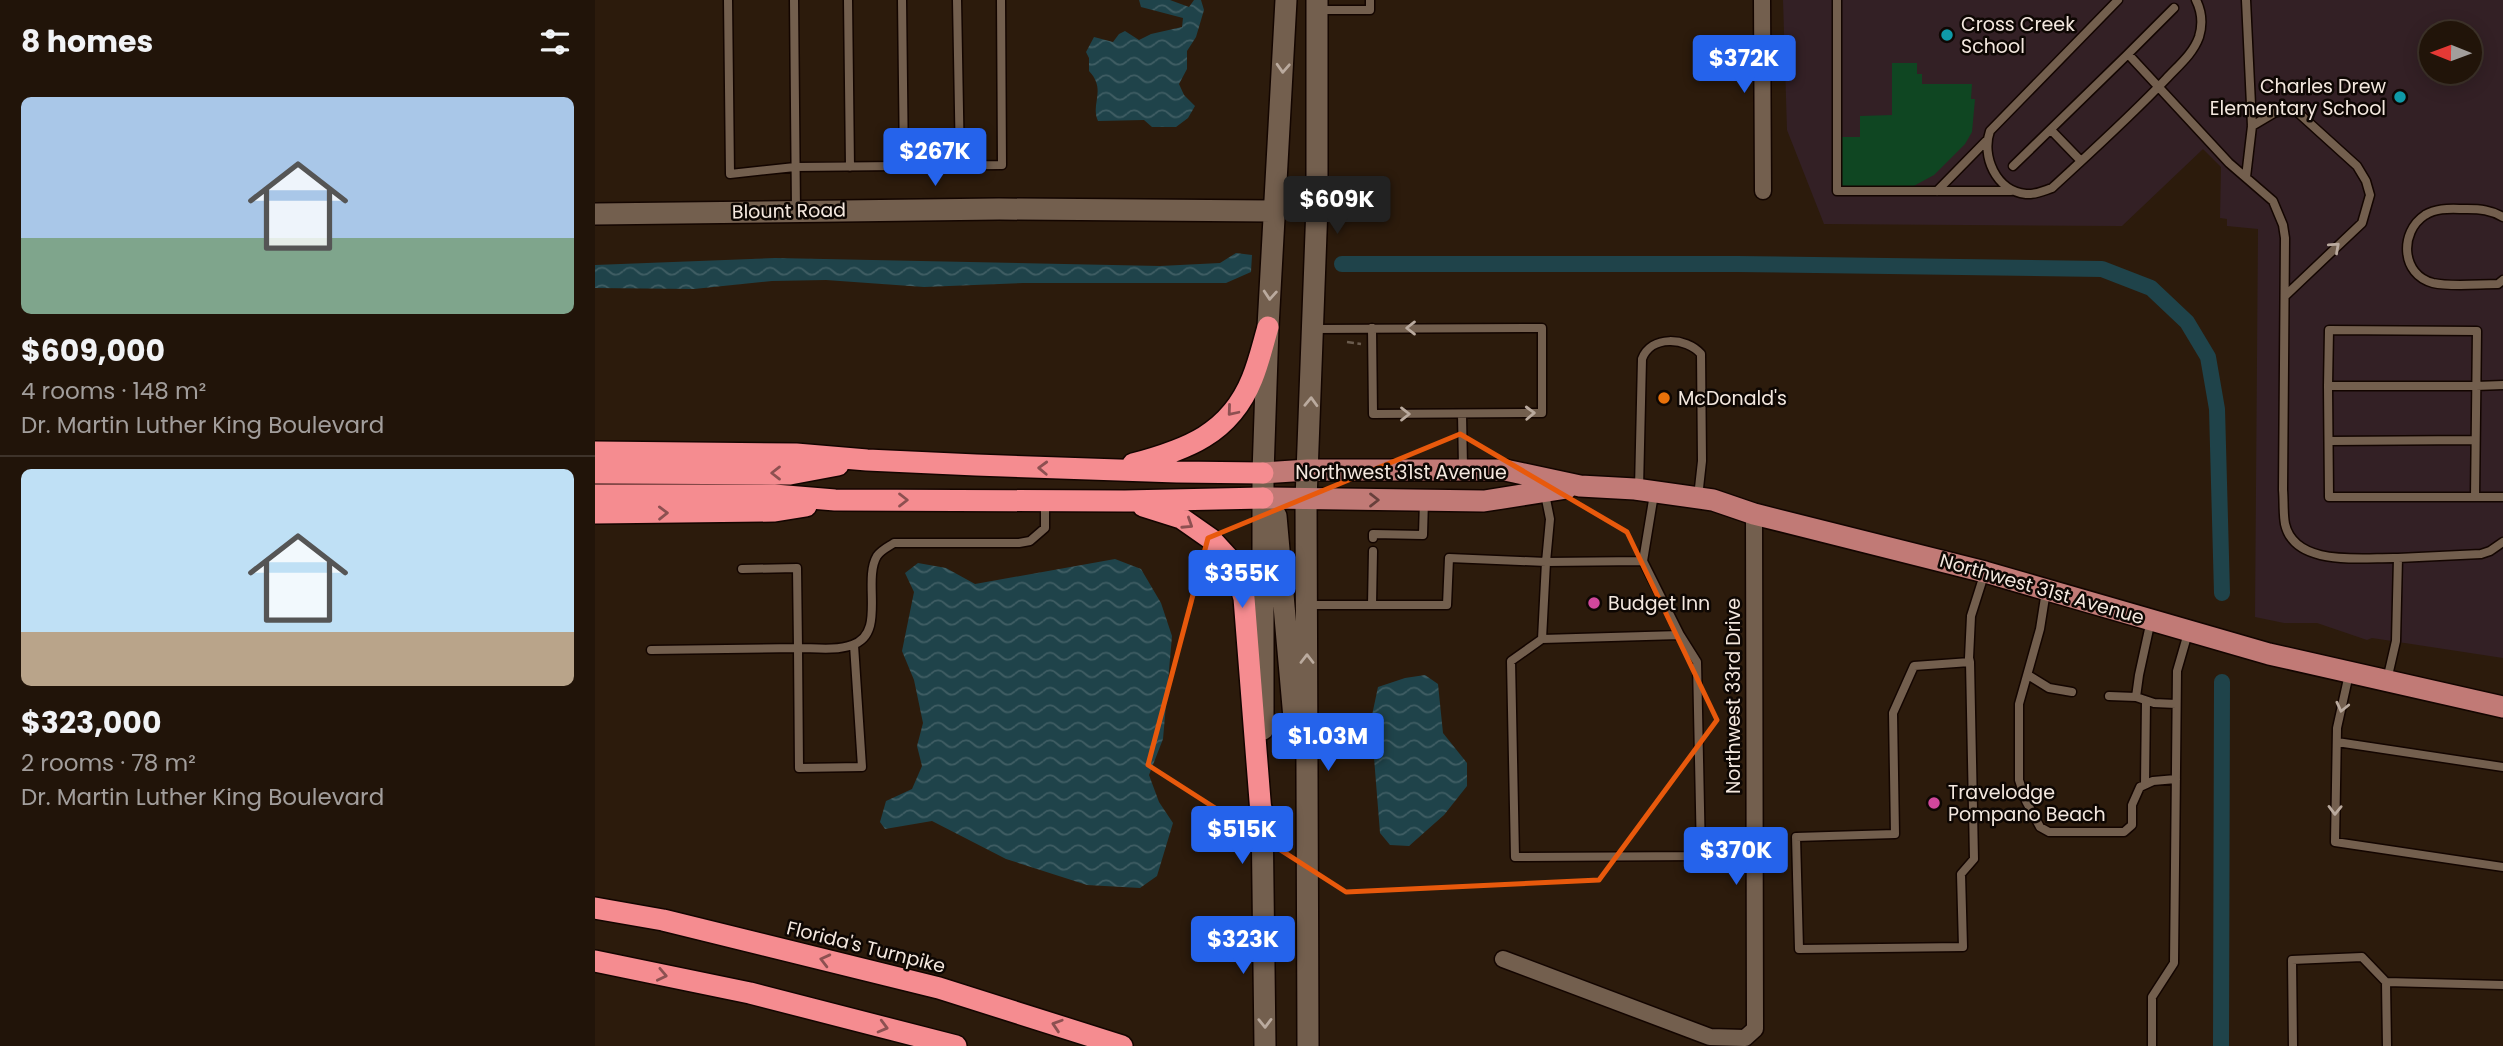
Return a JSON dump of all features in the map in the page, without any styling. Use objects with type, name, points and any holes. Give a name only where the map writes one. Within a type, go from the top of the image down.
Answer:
[{"type":"highway","points":[[1109,470],[1170,454],[1211,435],[1237,405],[1252,380],[1268,327]]},
{"type":"highway","points":[[595,452],[796,454],[867,460],[1109,470],[1263,473]]},
{"type":"highway","points":[[595,473],[790,474],[867,460]]},
{"type":"highway","points":[[595,495],[774,495],[835,500],[1125,501],[1263,498]]},
{"type":"highway","points":[[595,513],[775,511],[835,500]]},
{"type":"highway","points":[[1125,501],[1181,518],[1211,539],[1233,564],[1244,598],[1262,826]]},
{"type":"highway","points":[[595,895],[663,920]]},
{"type":"highway","name":"Florida's Turnpike","points":[[595,908],[663,920],[939,988],[1122,1046]]},
{"type":"highway","points":[[595,961],[750,993],[956,1046]]},
{"type":"main road","points":[[1265,1046],[1262,826],[1263,473],[1286,0]]},
{"type":"main road","points":[[1308,1046],[1306,500],[1317,206],[1317,5]]},
{"type":"main road","name":"Blount Road","points":[[595,214],[999,209],[1276,211]]},
{"type":"main road","name":"Northwest 31st Avenue","points":[[1263,473],[1308,470],[1505,470],[1580,486],[1646,490],[1698,497],[1754,514],[1985,572],[2269,654],[2503,707]]},
{"type":"main road","name":"Northwest 31st Avenue","points":[[1263,498],[1484,501],[1580,486]]},
{"type":"main road","points":[[1263,498],[1276,516],[1296,744],[1307,776]]},
{"type":"street","points":[[1762,0],[1763,191]]},
{"type":"street","name":"Northwest 33rd Drive","points":[[1503,959],[1710,1037],[1745,1038],[1755,1029],[1754,514]]},
{"type":"lane","points":[[728,0],[730,174],[795,167],[1002,165],[1001,0]]},
{"type":"lane","points":[[794,0],[796,211]]},
{"type":"lane","points":[[848,0],[850,167]]},
{"type":"lane","points":[[902,0],[904,166]]},
{"type":"lane","points":[[957,0],[960,166]]},
{"type":"lane","points":[[1317,5],[1370,10],[1370,0]]},
{"type":"lane","points":[[1837,0],[1837,191],[2014,191],[2033,194],[2052,188],[2159,87],[2191,52],[2199,37],[2202,23],[2196,0]]},
{"type":"lane","points":[[1937,191],[1986,141],[1990,131],[2118,0]]},
{"type":"lane","points":[[2246,0],[2252,125],[2246,177]]},
{"type":"lane","points":[[2014,166],[2174,8]]},
{"type":"lane","points":[[2129,54],[2229,163],[2273,201],[2283,225],[2286,295],[2283,490],[2285,524],[2290,536],[2303,550],[2315,555],[2398,558],[2481,554],[2503,541]]},
{"type":"lane","points":[[2252,125],[2279,110],[2294,109],[2357,166],[2370,195],[2362,223],[2286,295]]},
{"type":"lane","points":[[2051,130],[2081,161]]},
{"type":"lane","points":[[1986,141],[1991,166],[2004,185],[2014,191]]},
{"type":"lane","points":[[2503,217],[2483,209],[2441,208],[2423,216],[2411,230],[2406,251],[2412,269],[2434,283],[2498,284],[2503,280]]},
{"type":"lane","points":[[1314,329],[1372,328],[1542,328],[1542,413],[1373,414],[1372,328]]},
{"type":"lane","points":[[2475,497],[2477,331],[2329,330],[2329,497],[2475,497],[2503,497]]},
{"type":"lane","points":[[1680,635],[1542,639],[1511,661],[1515,857],[1701,856],[1697,662],[1680,635],[1643,561],[1646,490],[1642,359],[1655,345],[1664,342],[1689,344],[1701,354],[1702,461],[1698,497]]},
{"type":"lane","points":[[2328,386],[2503,385]]},
{"type":"lane","points":[[1462,414],[1463,470]]},
{"type":"lane","points":[[2329,441],[2475,440]]},
{"type":"lane","points":[[1542,639],[1550,520],[1545,491]]},
{"type":"lane","points":[[650,650],[854,645],[865,637],[870,624],[874,565],[885,548],[894,543],[1030,541],[1045,528],[1045,500]]},
{"type":"lane","points":[[1373,538],[1373,534],[1423,535],[1424,500]]},
{"type":"lane","points":[[1373,551],[1373,605]]},
{"type":"lane","points":[[1307,605],[1447,605],[1449,558],[1546,562],[1643,561]]},
{"type":"lane","points":[[2387,680],[2396,641],[2398,558]]},
{"type":"lane","points":[[742,569],[797,568],[799,768],[862,767],[854,645]]},
{"type":"lane","points":[[1970,662],[1914,666],[1892,713],[1895,834],[1796,837],[1799,949],[1963,947],[1961,874],[1973,859],[1970,662],[1972,616],[1985,572]]},
{"type":"lane","points":[[2046,589],[2040,629],[2019,704],[2018,780],[2040,827],[2049,832],[2124,832],[2131,825],[2132,805],[2140,787],[2153,781],[2176,779]]},
{"type":"lane","points":[[2136,697],[2151,620]]},
{"type":"lane","points":[[2152,1046],[2152,997],[2174,963],[2176,671],[2189,630]]},
{"type":"lane","points":[[2350,672],[2337,728],[2335,842],[2503,867]]},
{"type":"lane","points":[[2028,675],[2049,688],[2072,692]]},
{"type":"lane","points":[[2109,696],[2136,697],[2146,701],[2176,704]]},
{"type":"lane","points":[[2145,784],[2146,701]]},
{"type":"lane","points":[[2337,742],[2503,766]]},
{"type":"lane","points":[[2293,1046],[2292,960],[2362,957],[2386,982],[2387,1046]]},
{"type":"lane","points":[[2386,982],[2503,985]]},
{"type":"path","points":[[1340,341],[1363,344]]},
{"type":"highlighted area","points":[[1460,434],[1627,532],[1717,720],[1599,880],[1346,892],[1148,765],[1208,538]]},
{"type":"shaded area","points":[[1783,0],[2503,0],[2503,658],[2372,638],[2367,640],[2317,623],[2284,623],[2255,617],[2258,229],[2227,226],[2227,219],[2220,218],[2221,167],[2203,149],[2122,226],[1824,224],[1787,130]]},
{"type":"green space","points":[[1892,63],[1917,63],[1917,74],[1922,74],[1922,84],[1972,84],[1971,99],[1975,99],[1972,132],[1965,144],[1934,175],[1910,188],[1837,191],[1837,137],[1860,137],[1860,116],[1892,115]]},
{"type":"water","points":[[1139,0],[1170,0],[1189,7],[1194,0],[1201,0],[1204,10],[1196,37],[1187,51],[1187,69],[1179,84],[1184,95],[1195,106],[1188,118],[1176,127],[1152,127],[1144,120],[1098,121],[1096,115],[1097,84],[1089,71],[1086,52],[1094,37],[1113,42],[1125,31],[1139,40],[1151,34],[1182,27],[1183,18],[1141,7]]},
{"type":"water","points":[[1236,253],[1252,255],[1251,272],[1226,283],[1023,283],[924,287],[826,280],[772,281],[694,289],[595,288],[595,265],[775,258],[1160,266],[1220,263]]},
{"type":"water","points":[[1115,559],[1141,569],[1161,603],[1172,636],[1163,739],[1149,775],[1159,802],[1173,823],[1157,876],[1140,888],[1087,885],[1006,859],[932,821],[885,829],[880,822],[886,801],[912,789],[922,766],[917,746],[923,723],[914,680],[902,651],[914,592],[905,573],[918,563],[946,568],[975,584]]},
{"type":"water","points":[[1425,675],[1438,684],[1443,733],[1467,763],[1467,786],[1444,815],[1409,846],[1390,845],[1380,833],[1371,720],[1378,687]]},
{"type":"waterway","points":[[1342,264],[1737,264],[2102,269],[2151,288],[2187,322],[2208,357],[2217,409],[2222,593]]},
{"type":"waterway","points":[[2221,1046],[2222,682]]},
{"type":"place","name":"Cross Creek School","points":[[1947,35]]},
{"type":"place","name":"Charles Drew Elementary School","points":[[2400,97]]},
{"type":"place","name":"McDonald's","points":[[1664,398]]},
{"type":"place","name":"Budget Inn","points":[[1594,603]]},
{"type":"place","name":"Travelodge Pompano Beach","points":[[1934,803]]}]
